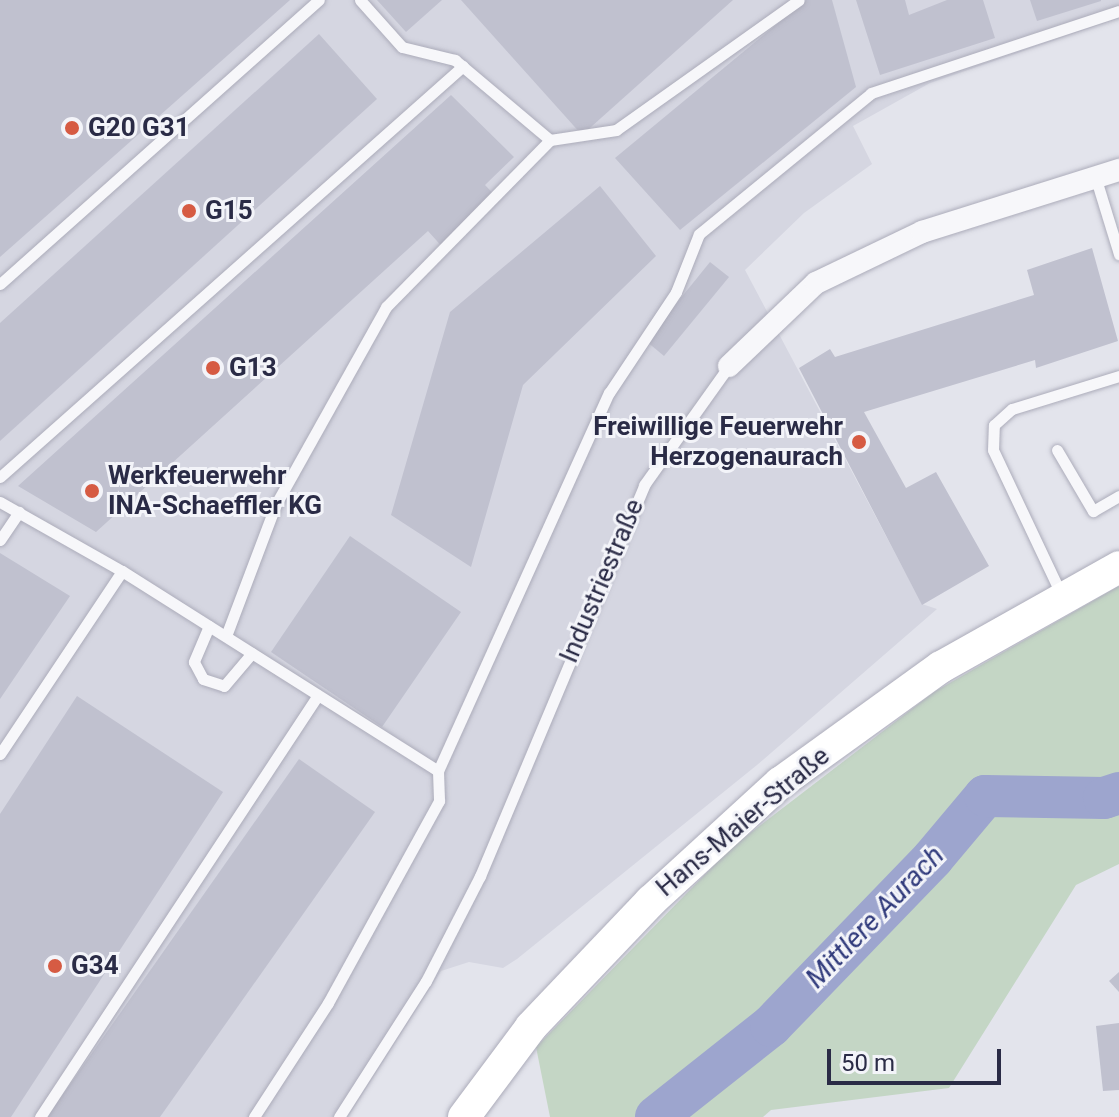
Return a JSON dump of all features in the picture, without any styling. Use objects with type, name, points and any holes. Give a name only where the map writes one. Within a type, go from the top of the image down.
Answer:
[{"type":"street","name":"Industriestraße","points":[[729,366],[816,283],[922,232],[1119,170]]},
{"type":"street","name":"Hans-Maier-Straße","points":[[464,1117],[531,1027],[651,901],[780,783],[941,667],[1119,567]]},
{"type":"lane","points":[[0,284],[319,0]]},
{"type":"lane","points":[[360,0],[402,47],[463,66],[550,140]]},
{"type":"lane","points":[[226,636],[276,504],[386,307],[550,140],[616,130],[799,0]]},
{"type":"lane","points":[[254,1117],[328,1003],[439,801],[438,771],[609,393],[676,292],[699,234],[871,93],[1119,11]]},
{"type":"lane","points":[[0,477],[463,66]]},
{"type":"lane","points":[[1095,176],[1119,254]]},
{"type":"lane","name":"Industriestraße","points":[[339,1117],[426,981],[480,876],[644,485],[729,366]]},
{"type":"lane","points":[[1063,599],[993,450],[994,425],[1012,409],[1119,376]]},
{"type":"lane","points":[[1057,450],[1093,511],[1119,496]]},
{"type":"lane","points":[[0,502],[122,571],[438,771]]},
{"type":"lane","points":[[0,540],[19,512]]},
{"type":"lane","points":[[0,754],[122,571]]},
{"type":"lane","points":[[209,626],[194,662],[203,679],[224,686],[252,653]]},
{"type":"lane","points":[[40,1117],[318,695]]},
{"type":"shaded area","points":[[0,0],[1119,0],[1119,18],[930,83],[853,126],[872,164],[804,213],[745,270],[922,604],[937,609],[757,765],[517,959],[503,968],[469,962],[441,971],[348,1117],[0,1117]]},
{"type":"green space","points":[[1119,586],[1119,864],[1076,885],[949,1088],[771,1110],[763,1117],[550,1117],[536,1047],[732,847],[934,692]]},
{"type":"building","name":"G20 G31","points":[[0,0],[290,0],[0,257]]},
{"type":"building","points":[[377,0],[442,0],[406,32]]},
{"type":"building","points":[[461,0],[733,0],[582,135]]},
{"type":"building","points":[[806,0],[832,0],[856,87],[680,230],[615,158]]},
{"type":"building","points":[[856,0],[905,0],[909,15],[947,0],[983,0],[995,38],[880,75]]},
{"type":"building","points":[[1030,0],[1101,0],[1101,1],[1037,21]]},
{"type":"building","name":"G15","points":[[319,34],[377,99],[0,441],[0,323]]},
{"type":"building","name":"G13","points":[[451,95],[514,157],[485,185],[500,201],[445,250],[428,231],[96,532],[18,486]]},
{"type":"building","points":[[600,186],[656,256],[523,385],[471,567],[391,515],[450,312]]},
{"type":"building","name":"Freiwillige Feuerwehr Herzogenaurach","points":[[1092,248],[1118,341],[1036,368],[1035,360],[864,412],[906,488],[936,472],[989,566],[922,605],[799,368],[830,349],[835,357],[1034,295],[1027,270]]},
{"type":"building","points":[[710,262],[729,277],[664,356],[646,341]]},
{"type":"building","points":[[350,536],[461,612],[382,727],[271,652]]},
{"type":"building","points":[[0,553],[70,596],[0,699]]},
{"type":"building","name":"G34","points":[[77,696],[223,792],[11,1117],[0,1117],[0,814]]},
{"type":"building","points":[[299,759],[375,812],[160,1117],[47,1117]]},
{"type":"building","points":[[1119,972],[1119,992],[1109,981]]},
{"type":"building","points":[[1119,1023],[1119,1090],[1103,1091],[1096,1026]]},
{"type":"waterway","name":"Mittlere Aurach","points":[[656,1117],[771,1026],[933,858],[985,796],[1104,798],[1119,793]]},
{"type":"place","name":"G20 G31","points":[[72,128]]},
{"type":"place","name":"G15","points":[[189,211]]},
{"type":"place","name":"G13","points":[[213,368]]},
{"type":"place","name":"Freiwillige Feuerwehr Herzogenaurach","points":[[859,442]]},
{"type":"place","name":"Werkfeuerwehr INA-Schaeffler KG","points":[[92,491]]},
{"type":"place","name":"G34","points":[[55,966]]}]
